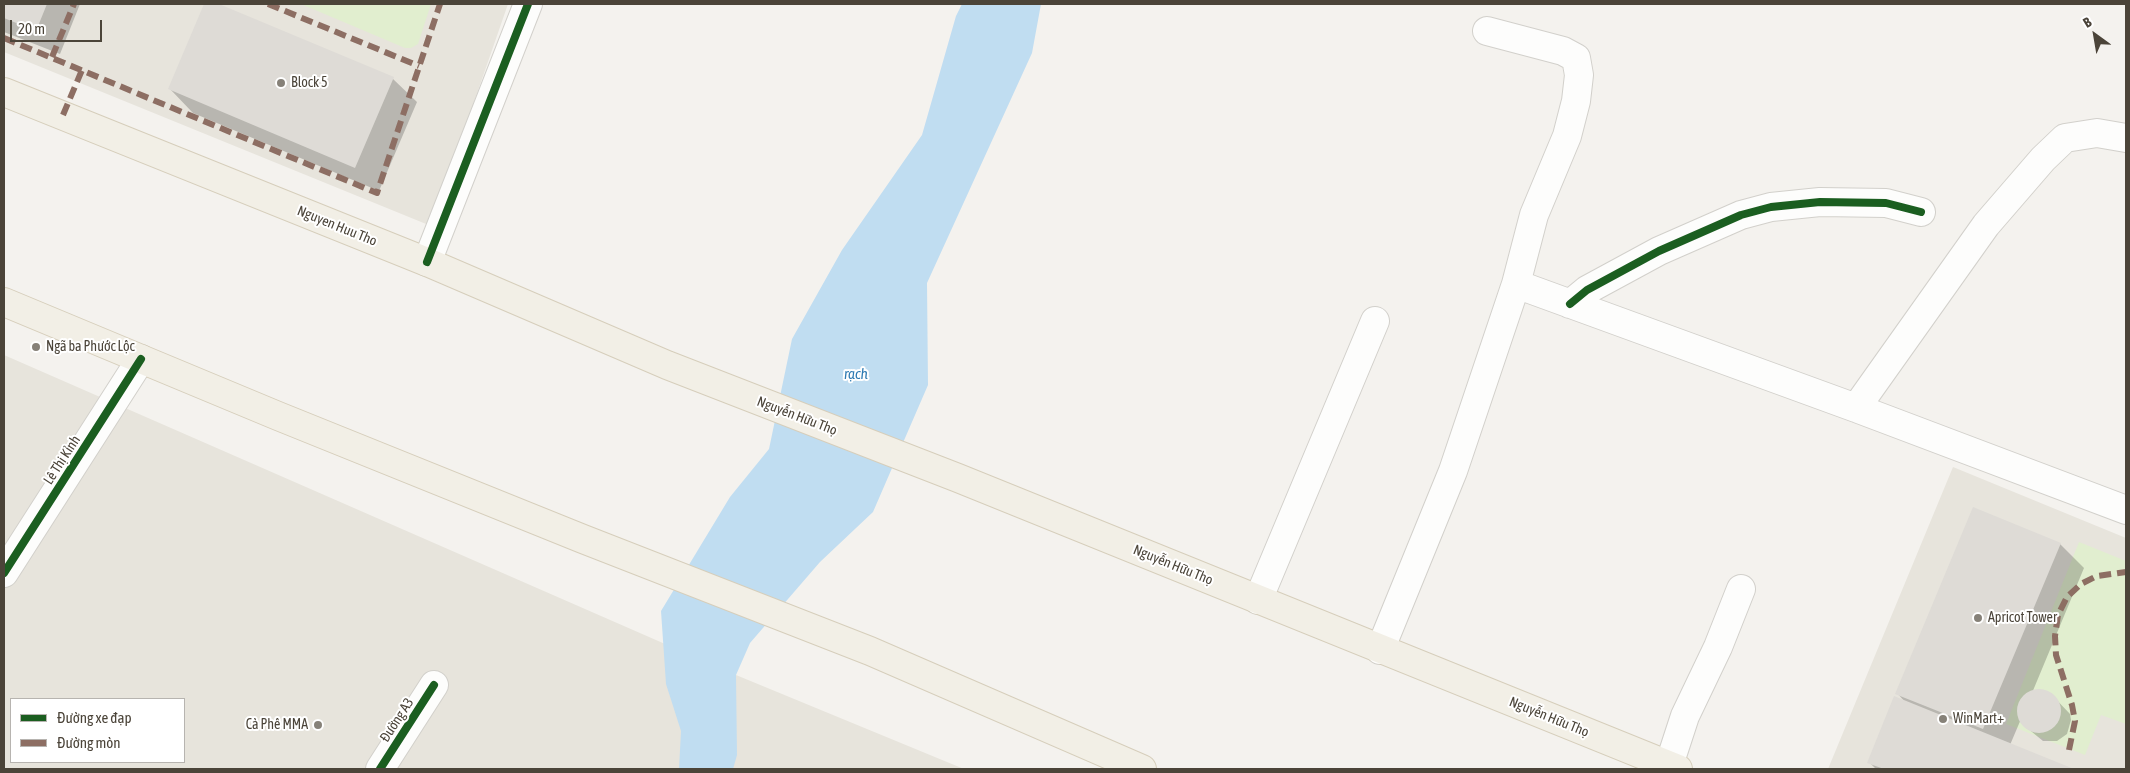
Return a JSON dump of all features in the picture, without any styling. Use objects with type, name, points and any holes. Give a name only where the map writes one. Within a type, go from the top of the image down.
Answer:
[{"type":"main road","name":"Nguyen Huu Tho","points":[[4,92],[427,262],[667,365]]},
{"type":"main road","points":[[4,302],[583,539],[870,651],[1142,769]]},
{"type":"main road","name":"Nguyễn Hữu Thọ","points":[[667,365],[958,478],[1673,767]]},
{"type":"street","points":[[427,262],[528,4]]},
{"type":"street","points":[[1380,650],[1453,472],[1516,284],[1534,215],[1567,136],[1576,101],[1578,65],[1576,58],[1563,51],[1487,31]]},
{"type":"street","points":[[1856,408],[1986,225],[2064,138],[2097,134],[2126,138]]},
{"type":"street","points":[[1570,304],[1587,290],[1659,251],[1741,215],[1771,207],[1820,202],[1886,203],[1921,212]]},
{"type":"street","points":[[1516,284],[1856,408],[2126,510]]},
{"type":"street","points":[[1258,600],[1375,321]]},
{"type":"street","name":"Lê Thị Kỉnh","points":[[4,573],[141,359]]},
{"type":"street","points":[[1673,767],[1685,716],[1718,647],[1741,588]]},
{"type":"street","name":"Đường A3","points":[[380,769],[434,685]]},
{"type":"shaded area","points":[[4,4],[508,4],[431,226],[4,52]]},
{"type":"shaded area","points":[[4,355],[736,675],[964,769],[4,769]]},
{"type":"shaded area","points":[[1953,467],[2126,538],[2126,769],[1828,769]]},
{"type":"green space","points":[[301,4],[431,4],[418,44],[411,48],[405,48]]},
{"type":"green space","points":[[2079,542],[2126,561],[2126,724],[2101,715],[2085,755],[2006,724]]},
{"type":"water","name":"rạch","points":[[962,4],[1041,4],[1032,53],[927,283],[928,385],[873,512],[820,562],[750,643],[736,675],[737,755],[733,769],[679,769],[681,731],[666,684],[661,611],[730,497],[769,449],[792,339],[842,250],[922,135],[956,16]]},
{"type":"building","points":[[4,4],[47,4],[36,31],[4,18]]},
{"type":"building","name":"Block 5","points":[[204,4],[219,4],[394,77],[355,168],[168,89]]},
{"type":"building","name":"Apricot Tower","points":[[1973,507],[2061,543],[1983,729],[1895,694]]},
{"type":"building","points":[[2039,689],[2051,693],[2057,699],[2061,711],[2057,723],[2051,729],[2039,733],[2027,729],[2021,723],[2017,711],[2021,699],[2027,693]]},
{"type":"building","points":[[1894,696],[2074,769],[1884,769],[1867,763]]},
{"type":"marked path","points":[[52,57],[74,4]]},
{"type":"marked path","points":[[268,4],[419,66]]},
{"type":"marked path","points":[[4,38],[377,193],[440,4]]},
{"type":"marked path","points":[[63,115],[82,70]]},
{"type":"marked path","points":[[2069,750],[2075,721],[2072,705],[2056,655],[2055,636],[2058,615],[2067,597],[2081,584],[2097,576],[2126,572]]},
{"type":"cycle path","points":[[427,262],[528,4]]},
{"type":"cycle path","points":[[1570,304],[1587,290],[1659,251],[1741,215],[1771,207],[1820,202],[1886,203],[1921,212]]},
{"type":"cycle path","points":[[4,573],[141,359]]},
{"type":"cycle path","points":[[380,769],[434,685]]},
{"type":"place","name":"Block 5","points":[[281,83]]},
{"type":"place","name":"Ngã ba Phước Lộc","points":[[36,347]]},
{"type":"place","name":"Apricot Tower","points":[[1978,618]]},
{"type":"place","name":"WinMart+","points":[[1943,719]]},
{"type":"place","name":"Cà Phê MMA","points":[[318,725]]}]
